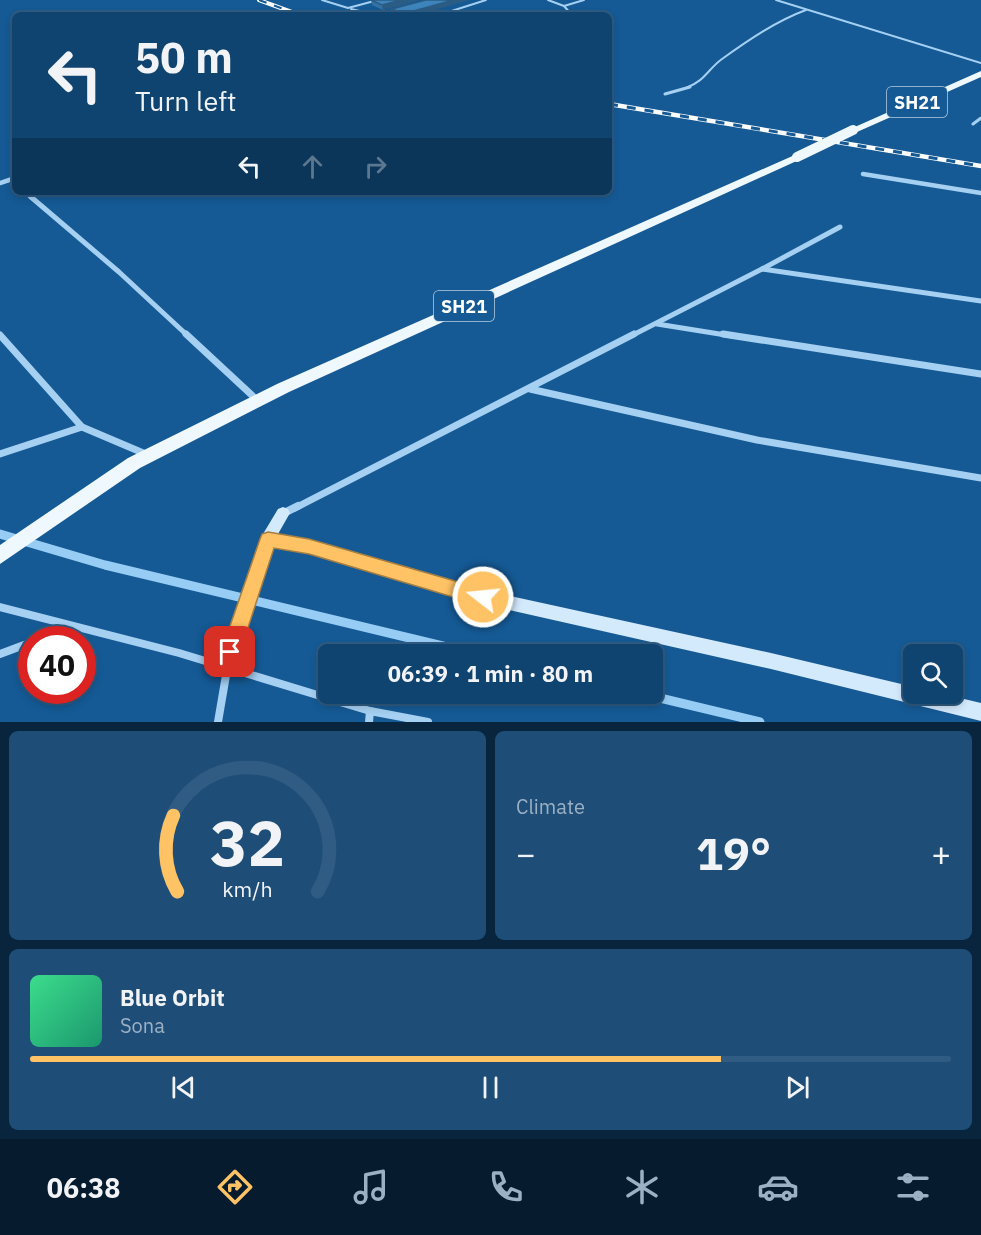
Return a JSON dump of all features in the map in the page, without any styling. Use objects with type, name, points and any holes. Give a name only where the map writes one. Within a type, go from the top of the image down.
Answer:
[{"type":"main road","name":"SH21","points":[[0,556],[142,459],[257,401],[981,74]]},
{"type":"street","points":[[863,174],[981,193]]},
{"type":"street","points":[[29,195],[119,272],[257,401]]},
{"type":"street","points":[[218,722],[230,652],[268,539],[283,513],[530,389],[840,227]]},
{"type":"street","points":[[762,269],[981,301]]},
{"type":"street","points":[[656,324],[981,374]]},
{"type":"street","points":[[0,335],[82,427],[142,459]]},
{"type":"street","points":[[530,389],[757,440],[981,478]]},
{"type":"street","points":[[0,454],[82,427]]},
{"type":"street","points":[[268,539],[309,547],[483,597],[771,661],[981,712]]},
{"type":"street","points":[[0,607],[67,626]]},
{"type":"street","points":[[96,633],[228,667],[370,711],[428,722]]},
{"type":"street","points":[[0,654],[18,647]]},
{"type":"street","points":[[369,722],[370,711]]},
{"type":"lane","points":[[322,0],[365,12]]},
{"type":"lane","points":[[348,8],[378,0]]},
{"type":"lane","points":[[448,12],[486,0]]},
{"type":"lane","points":[[548,0],[564,6],[569,12]]},
{"type":"lane","points":[[564,6],[584,0]]},
{"type":"lane","points":[[777,0],[981,63]]},
{"type":"lane","points":[[388,12],[399,9]]},
{"type":"lane","points":[[664,94],[683,90],[701,82],[718,61],[790,16],[808,9]]},
{"type":"lane","points":[[973,124],[981,118]]},
{"type":"building","points":[[371,0],[401,0],[382,5]]},
{"type":"building","points":[[426,0],[453,0],[410,12],[399,12],[392,9]]},
{"type":"waterway","points":[[0,534],[105,565],[434,644]]},
{"type":"waterway","points":[[663,699],[760,722]]},
{"type":"railway","points":[[259,0],[292,12]]},
{"type":"railway","points":[[612,104],[981,166]]},
{"type":"route","points":[[230,652],[268,539],[309,547],[483,597]]}]
